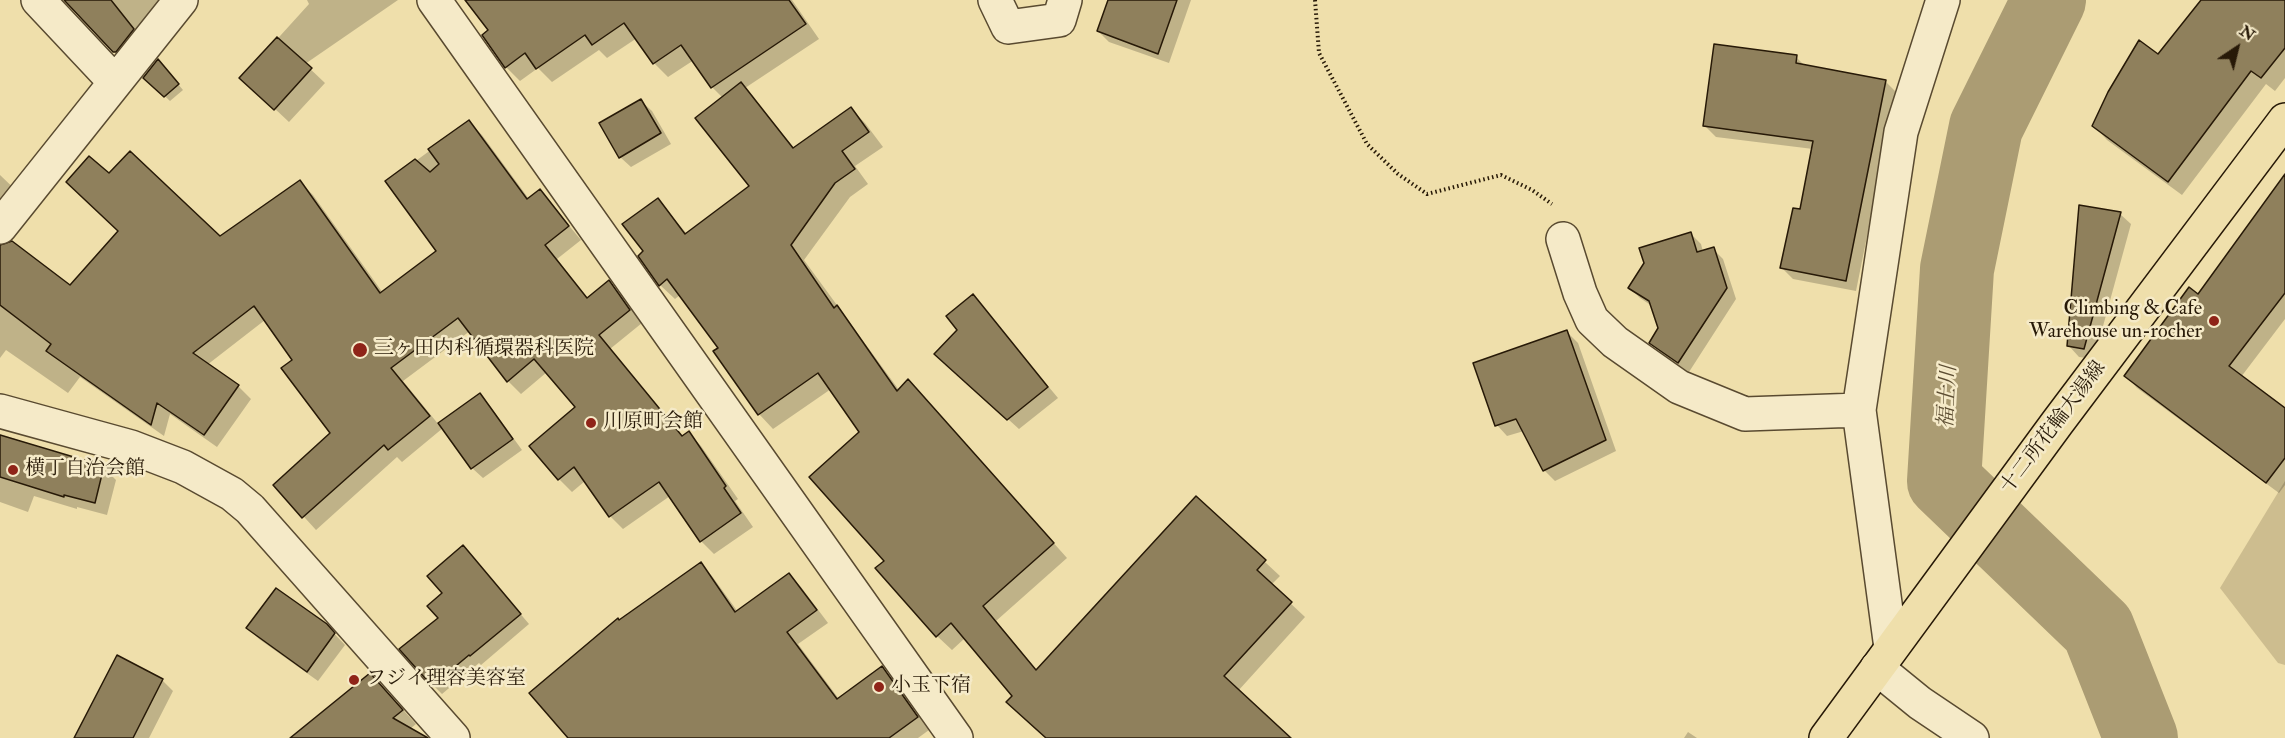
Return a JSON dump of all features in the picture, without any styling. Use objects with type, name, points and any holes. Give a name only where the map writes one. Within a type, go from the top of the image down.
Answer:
[{"type":"main road","name":"十二所花輪大湯線","points":[[1826,738],[2057,423],[2285,120]]},
{"type":"street","points":[[38,0],[115,82]]},
{"type":"street","points":[[0,227],[181,0]]},
{"type":"street","points":[[434,0],[956,738]]},
{"type":"street","points":[[995,0],[1008,27],[1059,20],[1065,0]]},
{"type":"street","points":[[1943,0],[1901,132],[1859,410],[1884,658],[1920,703],[1972,738]]},
{"type":"street","points":[[1563,239],[1580,293],[1592,320],[1615,342],[1679,387],[1745,414],[1859,410]]},
{"type":"street","points":[[0,411],[131,447],[183,467],[232,494],[250,509],[453,738]]},
{"type":"path","points":[[1315,0],[1319,53],[1367,144],[1390,166],[1426,194],[1501,175],[1532,190],[1552,203],[1563,239]]},
{"type":"shaded area","points":[[2285,481],[2285,665],[2278,663],[2220,588]]},
{"type":"building","points":[[64,0],[111,0],[134,29],[116,52],[113,52]]},
{"type":"building","points":[[465,0],[789,0],[806,24],[711,88],[681,45],[653,64],[624,23],[592,45],[585,35],[536,69],[525,53],[505,68],[482,35],[488,30]]},
{"type":"building","points":[[1108,0],[1177,0],[1158,54],[1097,31]]},
{"type":"building","points":[[2201,0],[2285,0],[2285,48],[2261,78],[2251,71],[2168,182],[2092,126],[2108,92],[2139,40],[2158,54]]},
{"type":"building","points":[[277,37],[312,68],[274,110],[239,78]]},
{"type":"building","points":[[1714,44],[1797,55],[1796,63],[1886,80],[1846,281],[1780,268],[1793,208],[1800,209],[1813,141],[1703,126]]},
{"type":"building","points":[[158,59],[179,84],[164,97],[143,78]]},
{"type":"building","points":[[741,82],[793,148],[851,107],[869,132],[842,151],[855,169],[835,183],[791,245],[834,308],[837,305],[897,391],[908,379],[1054,543],[983,606],[1036,670],[1196,496],[1266,560],[1257,570],[1292,602],[1224,676],[1291,738],[1046,738],[1006,702],[1012,696],[951,623],[936,637],[875,568],[884,561],[809,477],[859,432],[818,373],[758,415],[713,351],[718,348],[667,279],[659,286],[638,256],[643,251],[622,224],[658,198],[685,234],[749,186],[695,118]]},
{"type":"building","points":[[641,99],[661,133],[619,158],[599,123]]},
{"type":"building","points":[[469,120],[527,199],[540,189],[569,226],[545,245],[587,298],[609,280],[630,310],[599,335],[682,436],[689,431],[741,513],[700,542],[659,482],[609,517],[574,467],[558,480],[529,446],[575,407],[534,359],[507,382],[458,318],[391,368],[430,416],[388,450],[384,445],[302,518],[273,485],[330,433],[281,368],[292,360],[254,306],[193,353],[239,385],[204,435],[157,403],[151,425],[46,351],[51,344],[0,305],[0,245],[12,241],[70,285],[118,231],[66,182],[89,156],[109,173],[130,151],[220,236],[300,180],[380,293],[436,251],[385,181],[415,159],[430,172],[439,164],[428,149]]},
{"type":"building","points":[[2285,174],[2285,293],[2229,366],[2285,408],[2285,458],[2266,483],[2124,376],[2189,287],[2198,294]]},
{"type":"building","points":[[2079,205],[2121,212],[2084,349],[2067,346]]},
{"type":"building","points":[[1691,232],[1697,252],[1714,247],[1727,288],[1678,363],[1649,343],[1658,328],[1649,301],[1628,288],[1644,263],[1639,248]]},
{"type":"building","points":[[973,294],[1048,387],[1007,420],[934,354],[957,330],[946,316]]},
{"type":"building","points":[[1567,330],[1606,440],[1543,471],[1516,419],[1495,426],[1473,363]]},
{"type":"building","points":[[480,393],[513,439],[471,469],[438,423]]},
{"type":"building","points":[[0,435],[104,466],[95,503],[64,495],[64,497],[0,477]]},
{"type":"building","points":[[463,545],[521,614],[432,686],[399,649],[438,618],[427,606],[442,593],[427,576]]},
{"type":"building","points":[[701,562],[735,612],[789,573],[817,610],[787,632],[837,699],[882,666],[918,717],[889,738],[568,738],[529,693],[618,618],[619,620]]},
{"type":"building","points":[[276,588],[327,624],[335,633],[307,672],[246,628]]},
{"type":"building","points":[[117,655],[163,679],[133,738],[74,738]]},
{"type":"building","name":"フジイ理容美容室","points":[[370,673],[403,710],[393,718],[428,738],[290,738]]},
{"type":"waterway","name":"福士川","points":[[2049,0],[1986,127],[1957,269],[1944,481],[2098,629],[2141,738]]},
{"type":"place","name":"Climbing & Cafe Warehouse un-rocher","points":[[2214,321]]},
{"type":"place","name":"三ヶ田内科循環器科医院","points":[[360,350]]},
{"type":"place","name":"川原町会館","points":[[591,423]]},
{"type":"place","name":"横丁自治会館","points":[[13,470]]},
{"type":"place","name":"フジイ理容美容室","points":[[354,680]]},
{"type":"place","name":"小玉下宿","points":[[879,687]]}]
